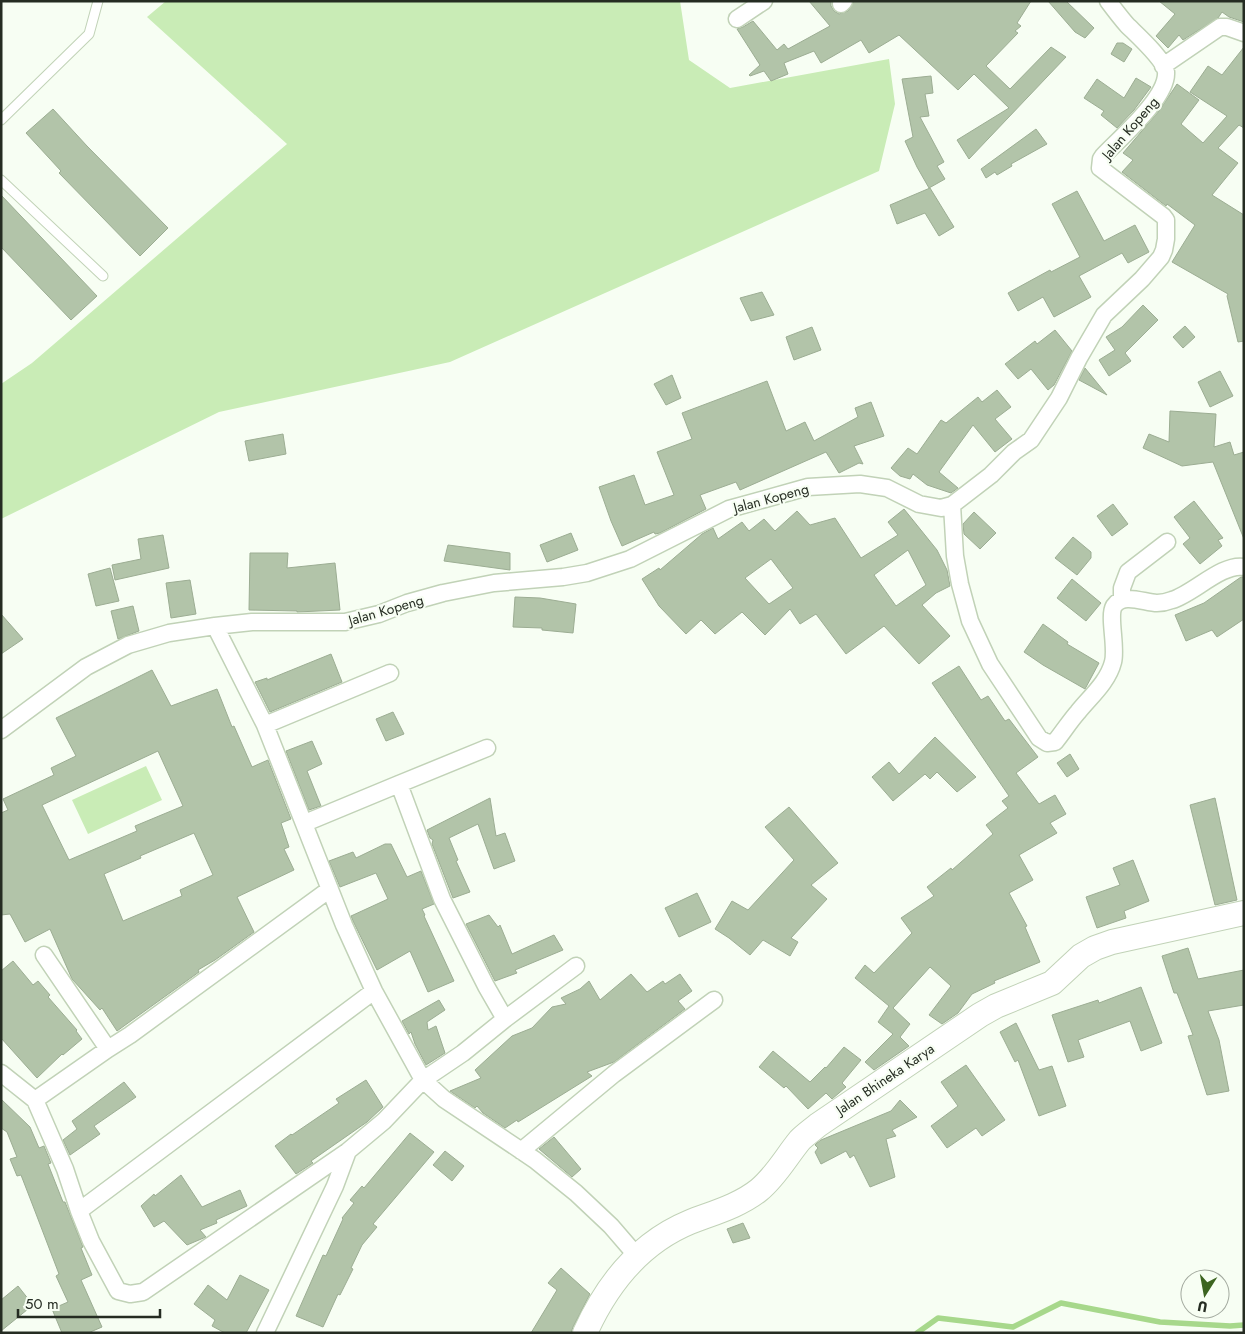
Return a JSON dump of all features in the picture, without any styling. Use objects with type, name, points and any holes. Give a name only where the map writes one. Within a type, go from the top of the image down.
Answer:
[{"type":"street","points":[[737,19],[764,1]]},
{"type":"street","points":[[1108,1],[1126,24],[1150,48],[1163,66],[1220,27],[1227,27],[1244,33]]},
{"type":"street","name":"Jalan Kopeng","points":[[1,730],[86,667],[128,645],[169,633],[252,622],[345,622],[379,614],[407,603],[486,585],[562,578],[608,568],[630,559],[729,509],[808,487],[860,484],[888,488],[919,504],[942,508],[952,506],[991,475],[1014,452],[1031,440],[1059,398],[1104,315],[1142,279],[1161,257],[1164,250],[1166,224],[1163,216],[1104,172],[1100,168],[1100,164],[1103,156],[1154,103],[1163,87],[1166,72],[1163,66]]},
{"type":"street","points":[[952,506],[955,556],[970,621],[990,664],[1039,738],[1043,742],[1051,744],[1055,742],[1106,678],[1113,664],[1115,654],[1112,611],[1115,604],[1122,600],[1133,598],[1156,603],[1166,602],[1176,599],[1235,566],[1244,567]]},
{"type":"street","points":[[1122,600],[1122,588],[1128,572],[1167,542]]},
{"type":"street","points":[[214,626],[265,725],[344,925],[374,991],[423,1080],[444,1099],[536,1160],[576,1193],[611,1226],[636,1255]]},
{"type":"street","points":[[265,725],[390,673]]},
{"type":"street","points":[[305,823],[487,748]]},
{"type":"street","points":[[399,784],[442,899],[505,1019]]},
{"type":"street","points":[[35,1100],[130,1035],[330,889]]},
{"type":"street","name":"Jalan Bhineka Karya","points":[[585,1333],[594,1314],[611,1287],[636,1255],[665,1234],[736,1205],[758,1190],[783,1163],[801,1139],[818,1125],[980,1015],[1052,983],[1080,956],[1095,948],[1112,942],[1244,913]]},
{"type":"street","points":[[44,955],[108,1049]]},
{"type":"street","points":[[1,1073],[35,1100],[65,1170],[91,1242],[118,1291],[130,1294],[143,1292],[348,1151],[384,1121],[423,1080],[463,1053],[576,966]]},
{"type":"street","points":[[79,1211],[374,991]]},
{"type":"street","points":[[521,1151],[614,1074],[714,1000]]},
{"type":"street","points":[[265,1333],[335,1186],[348,1151]]},
{"type":"lane","points":[[1,120],[89,34],[98,1]]},
{"type":"lane","points":[[1,180],[103,276]]},
{"type":"green space","points":[[166,1],[680,1],[689,60],[730,88],[889,59],[895,104],[879,171],[450,362],[219,412],[1,519],[1,384],[32,363],[287,144],[147,17]]},
{"type":"green space","points":[[146,766],[162,800],[88,834],[72,800]]},
{"type":"building","points":[[809,1],[831,1],[834,11],[839,14],[848,11],[854,1],[1031,1],[1017,23],[1021,26],[1015,31],[1018,33],[986,66],[1010,89],[1051,47],[1066,57],[969,159],[957,140],[1009,108],[974,74],[958,90],[899,35],[869,53],[861,40],[821,63],[814,51],[784,63],[788,74],[771,81],[764,71],[750,76],[760,65],[737,29],[753,21],[777,50],[784,44],[788,49],[830,26]]},
{"type":"building","points":[[1048,1],[1066,1],[1094,28],[1085,38],[1075,32]]},
{"type":"building","points":[[1159,1],[1244,1],[1244,22],[1229,17],[1222,12],[1218,18],[1183,40],[1179,35],[1168,48],[1156,36],[1175,14]]},
{"type":"building","points":[[1117,43],[1123,43],[1132,49],[1124,62],[1111,54]]},
{"type":"building","points":[[1244,47],[1244,128],[1239,125],[1218,148],[1238,163],[1212,195],[1244,215],[1244,341],[1238,342],[1228,294],[1172,262],[1195,225],[1167,204],[1166,206],[1122,172],[1133,160],[1123,153],[1159,111],[1177,84],[1199,100],[1181,124],[1203,143],[1227,116],[1190,92],[1208,66],[1222,75]]},
{"type":"building","points":[[931,76],[933,93],[925,94],[929,116],[920,117],[944,162],[937,166],[945,179],[929,188],[905,141],[913,137],[902,79]]},
{"type":"building","points":[[1136,78],[1151,87],[1134,110],[1117,128],[1101,115],[1104,111],[1084,98],[1097,79],[1124,98]]},
{"type":"building","points":[[53,109],[168,228],[140,256],[59,173],[61,171],[26,133]]},
{"type":"building","points":[[1036,129],[1047,144],[1011,164],[1012,166],[997,175],[995,172],[986,178],[981,169]]},
{"type":"building","points":[[930,188],[954,227],[939,236],[925,213],[897,224],[890,205]]},
{"type":"building","points":[[1077,191],[1104,241],[1135,225],[1149,252],[1128,263],[1122,253],[1079,276],[1091,297],[1054,317],[1043,297],[1018,311],[1008,293],[1050,270],[1051,272],[1080,257],[1052,204]]},
{"type":"building","points":[[1,195],[97,296],[71,320],[1,247]]},
{"type":"building","points":[[762,292],[774,315],[751,321],[740,298]]},
{"type":"building","points":[[1143,305],[1158,320],[1125,353],[1131,361],[1109,376],[1099,360],[1115,350],[1106,337],[1122,327]]},
{"type":"building","points":[[1185,326],[1195,337],[1183,348],[1173,337]]},
{"type":"building","points":[[812,327],[821,350],[794,360],[786,337]]},
{"type":"building","points":[[1055,330],[1072,351],[1054,385],[1048,390],[1031,369],[1018,379],[1005,364],[1035,341],[1037,344]]},
{"type":"building","points":[[1085,368],[1107,395],[1079,380]]},
{"type":"building","points":[[1220,371],[1233,396],[1210,407],[1198,382]]},
{"type":"building","points":[[672,375],[681,398],[666,405],[654,384]]},
{"type":"building","points":[[767,381],[786,431],[805,422],[814,441],[858,417],[855,408],[871,402],[884,436],[854,446],[863,464],[859,463],[839,473],[826,452],[740,490],[736,482],[700,495],[706,509],[660,533],[655,534],[654,532],[622,546],[599,487],[634,475],[645,505],[674,495],[657,452],[692,439],[682,413]]},
{"type":"building","points":[[997,390],[1011,407],[995,419],[1012,439],[995,452],[973,425],[939,472],[958,488],[951,493],[927,485],[913,474],[910,479],[900,476],[891,468],[908,448],[917,454],[941,420],[946,423],[978,397],[982,402]]},
{"type":"building","points":[[1170,411],[1216,414],[1214,447],[1230,442],[1234,455],[1244,452],[1244,539],[1213,462],[1182,466],[1143,448],[1149,434],[1169,442]]},
{"type":"building","points":[[283,434],[286,454],[249,461],[245,441]]},
{"type":"building","points":[[1194,501],[1223,538],[1218,540],[1222,546],[1200,564],[1183,544],[1190,538],[1174,517]]},
{"type":"building","points":[[1113,504],[1128,524],[1112,536],[1097,516]]},
{"type":"building","points":[[904,509],[937,550],[947,570],[950,586],[936,593],[922,605],[950,636],[919,664],[884,626],[846,654],[816,614],[800,624],[790,609],[765,635],[742,612],[715,634],[701,620],[686,634],[659,606],[642,579],[659,568],[660,570],[702,534],[713,528],[718,539],[742,522],[749,531],[764,519],[775,531],[797,511],[810,525],[835,518],[861,558],[898,535],[888,522]],"holes":[[[908,550],[926,585],[896,606],[874,575]],[[771,559],[793,588],[769,604],[745,578]]]},
{"type":"building","points":[[974,512],[996,533],[980,549],[964,534],[963,524]]},
{"type":"building","points":[[571,533],[578,550],[547,562],[540,545]]},
{"type":"building","points":[[163,535],[169,568],[115,580],[112,565],[141,559],[138,539]]},
{"type":"building","points":[[1073,537],[1091,552],[1091,558],[1077,575],[1055,558]]},
{"type":"building","points":[[448,545],[510,553],[510,570],[444,561]]},
{"type":"building","points":[[250,553],[288,553],[287,568],[335,563],[340,610],[297,612],[249,610]]},
{"type":"building","points":[[110,568],[119,601],[96,606],[88,574]]},
{"type":"building","points":[[1241,577],[1244,577],[1244,619],[1217,637],[1212,630],[1186,641],[1175,615],[1204,603]]},
{"type":"building","points":[[1072,579],[1101,603],[1086,621],[1057,598]]},
{"type":"building","points":[[190,580],[196,614],[171,618],[166,583]]},
{"type":"building","points":[[515,597],[540,598],[576,604],[573,633],[542,630],[542,628],[513,627]]},
{"type":"building","points":[[133,606],[139,631],[118,639],[111,611]]},
{"type":"building","points":[[1,614],[23,639],[1,654]]},
{"type":"building","points":[[1043,624],[1068,642],[1067,644],[1099,663],[1085,689],[1024,652]]},
{"type":"building","points":[[331,654],[342,682],[270,712],[255,682],[267,678],[267,680]]},
{"type":"building","points":[[959,666],[981,700],[988,696],[1005,721],[1009,719],[1038,757],[1016,773],[1039,804],[1055,795],[1066,814],[1050,823],[1057,833],[1019,855],[1033,880],[1009,893],[1027,926],[1025,927],[1040,962],[994,981],[995,983],[972,994],[958,1013],[942,1024],[929,1015],[951,986],[930,967],[893,1008],[910,1024],[900,1037],[909,1046],[874,1070],[865,1062],[893,1034],[878,1022],[889,1006],[855,978],[865,965],[874,973],[912,933],[901,918],[934,896],[927,887],[951,868],[952,870],[993,834],[986,825],[1008,808],[1002,801],[1009,796],[932,683]]},
{"type":"building","points":[[152,670],[171,706],[217,689],[232,727],[234,726],[252,767],[268,760],[291,819],[281,823],[289,847],[284,849],[294,870],[237,897],[254,932],[198,970],[199,972],[117,1031],[102,1008],[100,1010],[72,979],[50,929],[25,942],[10,914],[1,915],[1,813],[8,810],[3,799],[54,775],[51,768],[76,756],[56,718]],"holes":[[[158,751],[183,806],[135,826],[137,831],[69,860],[42,805]],[[194,833],[213,875],[180,890],[182,896],[123,921],[104,874]]]},
{"type":"building","points":[[393,712],[404,734],[386,741],[376,719]]},
{"type":"building","points":[[935,737],[976,777],[957,792],[937,772],[930,779],[925,774],[893,801],[872,777],[889,762],[899,774]]},
{"type":"building","points":[[312,741],[322,764],[307,771],[321,806],[309,810],[286,751]]},
{"type":"building","points":[[1070,754],[1079,769],[1067,777],[1057,763]]},
{"type":"building","points":[[490,798],[496,836],[505,833],[515,861],[494,869],[478,824],[449,838],[458,860],[456,861],[470,892],[453,898],[432,844],[433,840],[430,838],[427,830]]},
{"type":"building","points":[[1215,798],[1237,900],[1215,905],[1190,805]]},
{"type":"building","points":[[789,807],[838,863],[811,885],[827,899],[791,938],[798,942],[790,956],[763,940],[750,955],[715,929],[732,901],[748,910],[794,860],[765,827]]},
{"type":"building","points":[[385,844],[391,844],[407,877],[421,871],[434,904],[422,909],[454,981],[428,992],[410,951],[377,970],[353,921],[351,916],[388,899],[376,873],[340,887],[329,861],[353,852],[356,858]]},
{"type":"building","points":[[1133,860],[1149,901],[1124,911],[1126,918],[1097,928],[1086,897],[1120,885],[1113,868]]},
{"type":"building","points":[[697,893],[711,922],[679,937],[665,908]]},
{"type":"building","points":[[489,915],[498,927],[500,925],[512,954],[554,935],[563,950],[515,970],[517,973],[495,981],[466,924]]},
{"type":"building","points":[[1188,948],[1198,979],[1244,970],[1244,1005],[1208,1011],[1219,1040],[1229,1091],[1207,1095],[1188,1036],[1193,1035],[1177,993],[1174,993],[1162,956]]},
{"type":"building","points":[[13,961],[33,985],[38,981],[50,995],[48,997],[77,1030],[82,1039],[62,1054],[37,1078],[1,1038],[1,971]]},
{"type":"building","points":[[631,974],[647,992],[663,981],[665,984],[680,974],[692,991],[678,1001],[685,1009],[614,1062],[587,1072],[592,1076],[518,1122],[517,1120],[505,1128],[483,1113],[477,1106],[475,1108],[450,1091],[481,1078],[475,1070],[512,1036],[532,1028],[552,1007],[566,1004],[561,998],[580,989],[589,981],[600,1000]]},
{"type":"building","points":[[1141,987],[1162,1043],[1141,1051],[1130,1021],[1078,1040],[1084,1057],[1068,1062],[1052,1015],[1098,1000],[1099,1003]]},
{"type":"building","points":[[439,1000],[445,1010],[427,1022],[428,1030],[436,1026],[445,1053],[426,1065],[411,1032],[409,1034],[402,1021]]},
{"type":"building","points":[[1016,1023],[1039,1070],[1052,1066],[1066,1106],[1039,1116],[1018,1060],[1015,1062],[1000,1032]]},
{"type":"building","points":[[844,1047],[861,1060],[842,1083],[846,1087],[832,1099],[826,1093],[808,1109],[786,1086],[784,1088],[759,1067],[773,1051],[810,1082],[826,1068]]},
{"type":"building","points":[[966,1065],[1005,1120],[982,1136],[976,1128],[947,1148],[931,1126],[958,1106],[941,1082]]},
{"type":"building","points":[[366,1080],[383,1107],[367,1122],[311,1161],[313,1163],[296,1174],[275,1146],[339,1103],[336,1099]]},
{"type":"building","points":[[124,1082],[136,1097],[94,1126],[100,1134],[70,1155],[63,1140],[77,1129],[72,1121]]},
{"type":"building","points":[[1,1099],[30,1127],[39,1148],[44,1146],[51,1163],[48,1164],[83,1247],[81,1248],[92,1275],[81,1280],[102,1327],[88,1333],[62,1333],[52,1309],[68,1302],[56,1276],[59,1274],[21,1175],[17,1176],[10,1159],[17,1157],[7,1132],[1,1128]]},
{"type":"building","points":[[900,1100],[917,1117],[892,1130],[896,1136],[886,1139],[895,1177],[870,1187],[854,1155],[850,1158],[846,1151],[821,1164],[815,1152],[818,1148],[815,1145],[817,1143],[891,1111]]},
{"type":"building","points":[[410,1133],[434,1152],[373,1224],[377,1227],[362,1245],[351,1268],[353,1269],[340,1295],[338,1294],[323,1327],[296,1316],[323,1255],[326,1256],[342,1218],[354,1203],[350,1200],[362,1186],[364,1188]]},
{"type":"building","points":[[554,1137],[581,1169],[572,1177],[539,1149]]},
{"type":"building","points":[[445,1151],[464,1166],[452,1181],[433,1165]]},
{"type":"building","points":[[181,1175],[202,1207],[240,1190],[247,1206],[216,1220],[217,1223],[200,1230],[206,1237],[187,1245],[164,1221],[154,1227],[141,1206],[154,1194],[155,1196]]},
{"type":"building","points":[[743,1223],[750,1238],[733,1243],[727,1229]]},
{"type":"building","points":[[561,1268],[590,1294],[571,1333],[531,1333],[557,1290],[548,1283]]},
{"type":"building","points":[[240,1275],[269,1290],[246,1333],[225,1333],[212,1326],[215,1320],[194,1304],[208,1285],[227,1300]]},
{"type":"building","points":[[18,1286],[33,1305],[1,1331],[1,1300]]},
{"type":"waterway","points":[[917,1333],[938,1318],[1013,1327],[1061,1303],[1160,1322],[1244,1325]]}]
